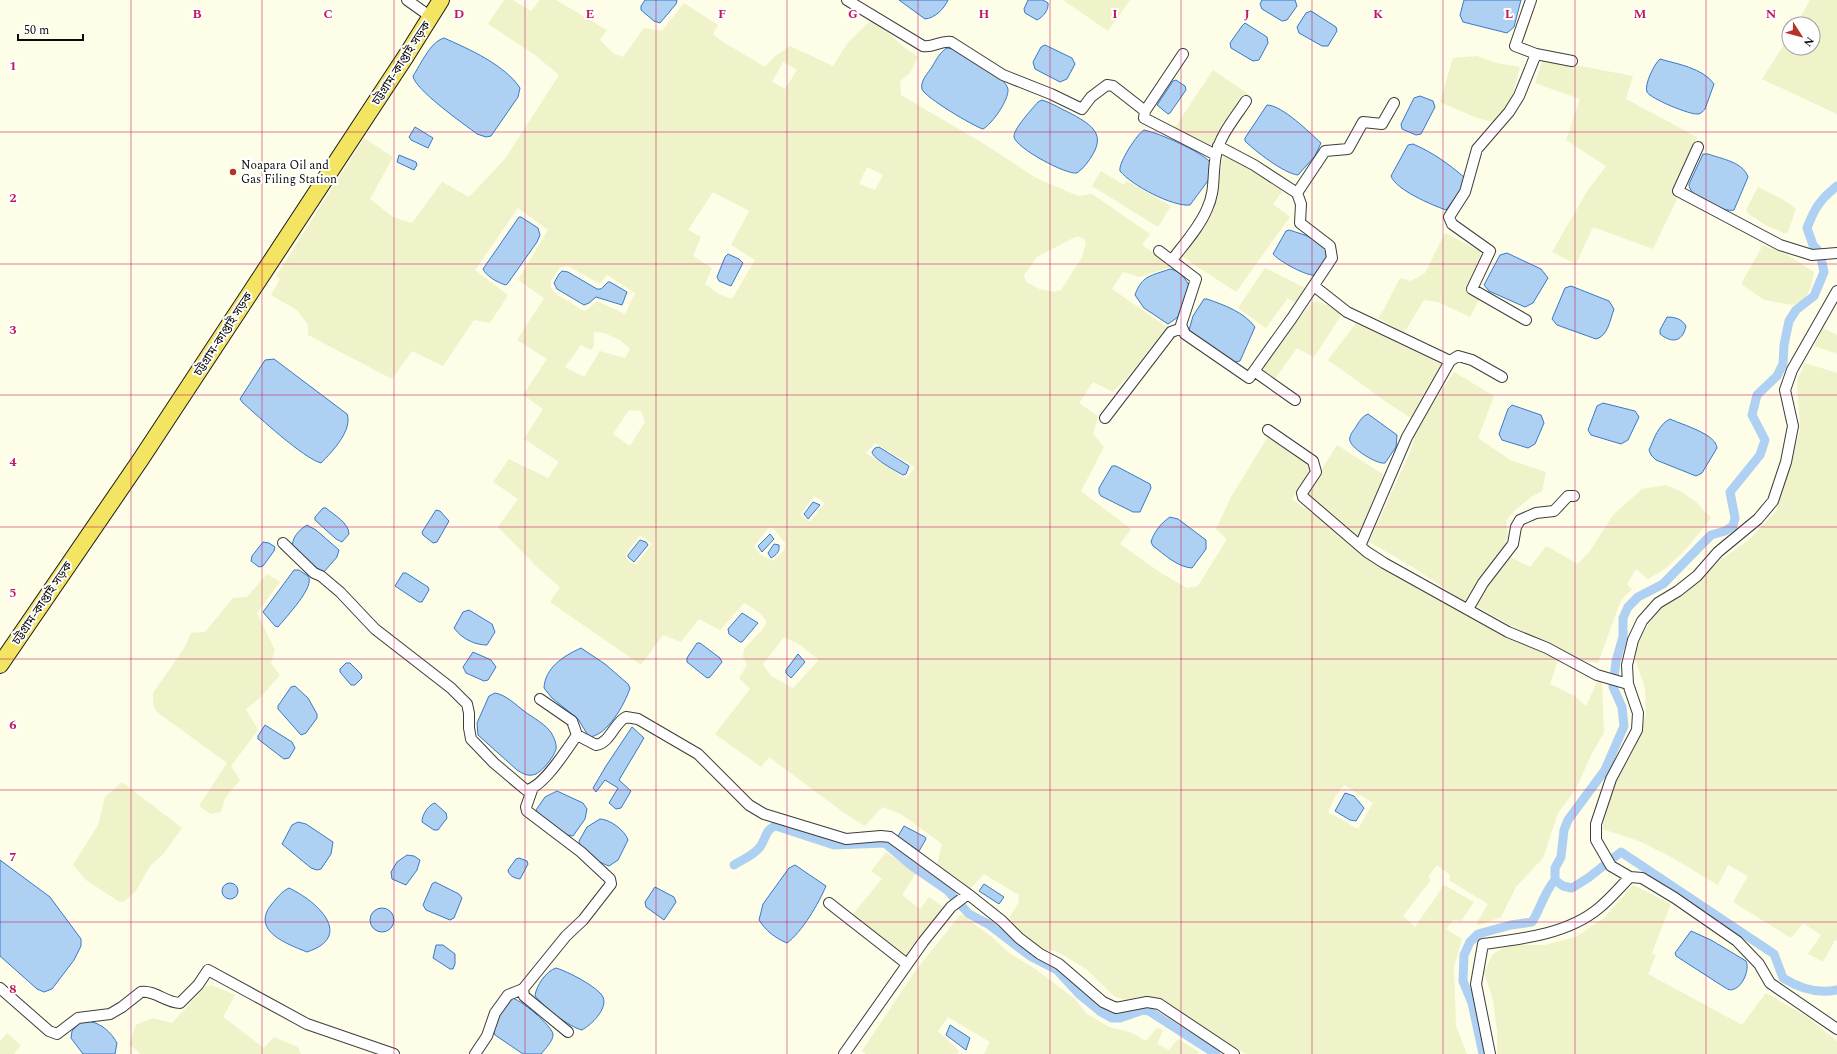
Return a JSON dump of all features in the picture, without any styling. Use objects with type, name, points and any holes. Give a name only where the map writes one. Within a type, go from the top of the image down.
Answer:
[{"type":"main road","name":"চট্টগ্রাম-কাপ্তাই সড়ক","points":[[0,665],[141,459],[441,0]]},
{"type":"street","points":[[407,0],[431,16]]},
{"type":"street","points":[[847,0],[923,46],[928,47],[944,41],[951,42],[1003,75],[1051,94],[1082,109],[1092,97],[1107,85],[1114,86],[1146,111]]},
{"type":"street","points":[[1531,0],[1515,46],[1536,54],[1572,61]]},
{"type":"street","points":[[1182,328],[1189,338],[1248,378],[1314,286],[1332,258],[1330,246],[1300,223],[1300,204],[1297,193],[1254,165],[1217,151],[1144,118],[1146,111],[1183,54]]},
{"type":"street","points":[[1526,320],[1472,289],[1490,251],[1452,224],[1449,217],[1465,192],[1477,148],[1509,112],[1515,102],[1536,54]]},
{"type":"street","points":[[1172,260],[1203,218],[1208,208],[1215,178],[1217,151],[1220,140],[1246,101]]},
{"type":"street","points":[[1297,193],[1325,150],[1348,149],[1363,122],[1382,124],[1394,103]]},
{"type":"street","points":[[1698,147],[1678,191],[1780,245],[1812,255],[1837,253]]},
{"type":"street","points":[[1159,251],[1196,279],[1182,328]]},
{"type":"street","points":[[1314,286],[1347,312],[1373,323],[1423,350],[1450,361]]},
{"type":"street","points":[[1837,291],[1792,370],[1785,390],[1793,426],[1786,462],[1773,501],[1758,519],[1718,552],[1697,576],[1678,591],[1658,603],[1642,622],[1633,640],[1627,665],[1628,684],[1638,714],[1637,730],[1611,779],[1596,824],[1596,840],[1608,862],[1630,877],[1642,878],[1675,898],[1737,941],[1759,964],[1770,983],[1837,1029]]},
{"type":"street","points":[[1105,418],[1172,332],[1182,328]]},
{"type":"street","points":[[1360,546],[1407,437],[1450,361],[1458,356],[1472,360],[1502,377]]},
{"type":"street","points":[[1254,371],[1295,400]]},
{"type":"street","points":[[1268,430],[1313,461],[1316,472],[1302,493],[1302,496],[1360,546],[1384,563],[1508,632],[1546,648],[1597,675],[1628,684]]},
{"type":"street","points":[[1468,609],[1483,583],[1513,544],[1516,528],[1520,520],[1536,513],[1554,511],[1568,496],[1574,496]]},
{"type":"street","points":[[283,543],[314,573],[321,576],[340,592],[375,628],[451,688],[467,704],[471,738],[494,763],[516,782],[526,790],[532,790]]},
{"type":"street","points":[[540,699],[572,721],[577,735],[596,745],[608,737],[621,719],[626,716],[638,719],[698,754],[749,805],[764,814],[846,839],[881,836],[890,837],[968,894],[1040,954],[1059,964],[1103,1002],[1116,1008],[1147,1002],[1159,1004],[1234,1054]]},
{"type":"street","points":[[475,1054],[487,1036],[495,1013],[508,995],[523,990],[566,936],[583,920],[611,884],[610,879],[580,852],[527,811],[526,807],[532,790],[548,774],[577,735]]},
{"type":"street","points":[[1490,1054],[1476,984],[1483,944],[1522,939],[1568,926],[1598,908],[1630,877]]},
{"type":"street","points":[[844,1054],[907,964],[951,907],[968,894]]},
{"type":"street","points":[[829,903],[907,964]]},
{"type":"street","points":[[0,988],[45,1028],[57,1034],[78,1018],[110,1014],[122,1007],[141,992],[151,993],[174,1003],[180,1003],[198,985],[208,970],[307,1024],[394,1054]]},
{"type":"street","points":[[523,990],[524,996],[568,1032]]},
{"type":"green space","points":[[504,0],[513,0],[531,11],[540,0],[556,0],[607,30],[600,40],[614,54],[623,57],[644,28],[662,31],[684,3],[718,25],[713,34],[720,40],[765,67],[774,57],[790,46],[833,66],[846,45],[870,21],[883,28],[905,48],[918,57],[910,73],[900,81],[901,95],[986,145],[1036,178],[1078,196],[1092,194],[1150,234],[1142,245],[1170,264],[1169,268],[1139,277],[1123,272],[1112,289],[1167,327],[1130,374],[1113,392],[1093,382],[1079,403],[1098,416],[1093,434],[1104,447],[1081,491],[1131,529],[1120,544],[1161,573],[1187,588],[1198,586],[1227,539],[1216,529],[1231,497],[1269,435],[1313,467],[1310,475],[1292,499],[1342,535],[1366,557],[1505,636],[1558,660],[1550,684],[1574,696],[1586,706],[1598,680],[1602,682],[1604,733],[1591,755],[1576,789],[1558,813],[1543,858],[1516,887],[1501,917],[1479,925],[1476,924],[1488,904],[1449,880],[1450,875],[1437,865],[1428,877],[1431,880],[1403,916],[1415,927],[1444,885],[1474,902],[1461,921],[1453,920],[1446,929],[1462,939],[1454,967],[1456,1026],[1467,1054],[1246,1054],[1217,1038],[1160,999],[1138,997],[1125,1000],[1114,996],[1086,969],[1056,951],[1044,950],[1032,943],[1009,918],[1018,904],[1019,895],[984,874],[970,889],[937,865],[942,844],[901,814],[882,807],[865,826],[847,815],[769,757],[761,767],[715,734],[750,689],[739,678],[747,665],[743,657],[744,649],[762,630],[767,622],[759,612],[744,603],[720,630],[699,619],[681,642],[663,635],[641,665],[550,602],[560,587],[540,570],[498,527],[518,499],[493,482],[509,459],[548,478],[559,462],[524,439],[543,409],[523,395],[547,359],[517,340],[544,298],[518,280],[548,230],[518,208],[475,270],[508,295],[490,323],[474,320],[443,366],[412,351],[392,379],[308,335],[308,325],[297,310],[271,295],[280,279],[276,276],[364,138],[393,157],[370,199],[393,217],[412,223],[442,182],[469,197],[505,159],[559,75],[535,55],[488,24]],"holes":[[[783,62],[797,70],[785,89],[772,82]],[[867,167],[883,175],[875,190],[859,184]],[[713,192],[749,211],[731,245],[755,260],[732,299],[719,294],[705,284],[712,268],[693,256],[701,237],[688,230]],[[1077,236],[1084,239],[1086,243],[1082,257],[1061,290],[1055,292],[1039,289],[1026,282],[1024,275],[1037,257]],[[568,266],[600,284],[607,275],[635,293],[625,314],[599,302],[596,302],[584,311],[556,294],[551,288],[551,281],[560,267]],[[594,332],[604,333],[620,340],[630,349],[625,358],[600,351],[584,377],[565,367],[581,345],[591,350],[594,345]],[[629,410],[641,411],[645,422],[630,446],[613,434]],[[875,443],[915,467],[906,479],[866,453]],[[814,496],[825,503],[810,522],[800,515]],[[769,527],[774,529],[786,544],[783,552],[773,561],[761,555],[755,548],[755,545]],[[640,535],[652,544],[636,564],[633,564],[626,558],[626,554]],[[784,637],[800,645],[819,660],[793,688],[771,676],[763,664]],[[1344,785],[1373,803],[1358,829],[1328,812],[1335,797]]]},
{"type":"green space","points":[[1063,0],[1130,0],[1108,31]]},
{"type":"green space","points":[[1810,0],[1837,0],[1837,114],[1762,79],[1781,49],[1781,56],[1821,56],[1821,16],[1801,16]]},
{"type":"green space","points":[[1477,56],[1496,63],[1520,67],[1513,94],[1503,112],[1494,122],[1477,118],[1440,102],[1453,58]]},
{"type":"green space","points":[[1543,59],[1633,76],[1626,99],[1697,137],[1674,193],[1678,197],[1653,249],[1593,227],[1576,264],[1552,252],[1586,193],[1606,166],[1566,140],[1580,99],[1535,83]]},
{"type":"green space","points":[[1213,70],[1248,94],[1213,147],[1209,149],[1174,129]]},
{"type":"green space","points":[[1226,154],[1284,189],[1273,204],[1290,217],[1236,292],[1180,255],[1213,211],[1217,196],[1223,156]]},
{"type":"green space","points":[[1101,171],[1124,185],[1127,181],[1171,206],[1158,227],[1092,186]]},
{"type":"green space","points":[[1758,187],[1784,200],[1796,209],[1787,234],[1767,226],[1750,215],[1746,210]]},
{"type":"green space","points":[[1445,233],[1480,251],[1480,256],[1466,291],[1479,300],[1470,317],[1438,302],[1424,300],[1404,333],[1378,318],[1400,278],[1411,281],[1425,273]]},
{"type":"green space","points":[[1763,245],[1788,255],[1814,272],[1811,287],[1805,298],[1793,305],[1764,300],[1741,284]]},
{"type":"green space","points":[[1265,268],[1307,289],[1298,304],[1288,298],[1266,328],[1238,308]]},
{"type":"green space","points":[[1316,301],[1325,304],[1342,314],[1314,357],[1297,348],[1275,379],[1261,370],[1299,319],[1312,303]]},
{"type":"green space","points":[[1356,323],[1444,365],[1411,418],[1328,360]]},
{"type":"green space","points":[[1823,328],[1837,335],[1837,354],[1814,346]]},
{"type":"green space","points":[[1805,363],[1837,373],[1837,941],[1835,940],[1823,962],[1808,954],[1821,935],[1803,923],[1791,938],[1733,902],[1748,876],[1728,865],[1718,885],[1671,857],[1639,841],[1602,829],[1614,784],[1634,750],[1646,715],[1645,688],[1635,659],[1641,634],[1662,607],[1690,587],[1722,559],[1750,539],[1777,510],[1800,430],[1797,381]]},
{"type":"green space","points":[[1454,372],[1494,396],[1478,438],[1510,460],[1546,472],[1542,491],[1531,497],[1513,512],[1506,521],[1508,536],[1503,551],[1482,577],[1466,603],[1413,567],[1369,542],[1411,450],[1416,429]]},
{"type":"green space","points":[[1337,445],[1384,475],[1359,534],[1356,536],[1309,496],[1309,490]]},
{"type":"green space","points":[[1666,485],[1680,491],[1696,502],[1711,518],[1687,548],[1665,569],[1648,579],[1636,569],[1627,584],[1632,589],[1621,600],[1598,663],[1585,661],[1560,650],[1476,606],[1490,582],[1509,556],[1530,567],[1546,546],[1578,564],[1590,551],[1613,515],[1642,489]]},
{"type":"green space","points":[[267,574],[280,582],[257,613],[275,650],[271,663],[280,675],[260,698],[246,709],[258,730],[231,766],[240,780],[225,798],[221,812],[211,814],[199,806],[227,763],[157,712],[153,704],[153,693],[185,647],[191,633],[205,632],[233,598],[247,597]]},
{"type":"green space","points":[[122,782],[182,828],[164,853],[150,866],[135,892],[124,902],[118,901],[86,880],[73,865],[98,825],[105,797]]},
{"type":"green space","points":[[886,852],[916,873],[902,895],[920,909],[929,897],[945,908],[909,957],[852,915],[882,879],[871,871]]},
{"type":"green space","points":[[1633,885],[1671,904],[1652,953],[1656,955],[1648,974],[1742,1025],[1766,993],[1806,1016],[1837,1041],[1837,1054],[1497,1054],[1497,1031],[1493,1000],[1484,972],[1493,954],[1508,945],[1545,945],[1576,937],[1604,918]]},
{"type":"green space","points":[[961,914],[992,937],[1009,953],[1034,968],[1075,999],[1087,1014],[1109,1027],[1130,1032],[1146,1041],[1157,1028],[1163,1030],[1157,1044],[1169,1050],[1178,1039],[1199,1052],[1198,1054],[984,1054],[990,1042],[948,1017],[938,1031],[959,1051],[957,1054],[866,1054],[862,1051],[916,970]]},
{"type":"green space","points":[[212,985],[235,995],[223,1017],[264,1048],[274,1037],[298,1047],[301,1054],[141,1054],[129,1044],[136,1025],[152,1018],[172,1023],[206,986]]},
{"type":"green space","points":[[7,1033],[21,1045],[14,1054],[0,1054],[0,1041]]},
{"type":"water","points":[[645,0],[677,0],[676,4],[660,23],[654,21],[641,10],[641,6]]},
{"type":"water","points":[[899,0],[948,0],[939,12],[932,17],[925,19]]},
{"type":"water","points":[[1028,0],[1043,0],[1048,3],[1048,8],[1045,13],[1037,20],[1025,13],[1024,9]]},
{"type":"water","points":[[1262,0],[1295,0],[1297,6],[1287,20],[1282,21],[1262,9],[1260,4]]},
{"type":"water","points":[[1464,0],[1521,0],[1514,27],[1507,33],[1463,22],[1460,15]]},
{"type":"water","points":[[1311,11],[1336,27],[1337,31],[1328,46],[1322,46],[1299,33],[1297,27],[1306,13]]},
{"type":"water","points":[[1245,23],[1267,37],[1268,43],[1259,60],[1253,61],[1231,48],[1230,43]]},
{"type":"water","points":[[444,38],[486,58],[505,72],[520,88],[518,97],[491,136],[486,137],[477,134],[422,90],[413,76],[426,54],[434,44]]},
{"type":"water","points":[[1045,45],[1072,58],[1075,64],[1067,79],[1060,82],[1035,69],[1033,62],[1041,47]]},
{"type":"water","points":[[947,48],[953,49],[1001,79],[1008,88],[1008,94],[1003,105],[991,122],[983,129],[940,105],[922,89],[922,83],[925,77],[940,54]]},
{"type":"water","points":[[1660,59],[1697,70],[1714,84],[1705,109],[1701,113],[1694,114],[1679,109],[1656,99],[1647,92],[1646,89],[1650,75]]},
{"type":"water","points":[[1176,80],[1185,86],[1186,90],[1168,114],[1157,105],[1173,81]]},
{"type":"water","points":[[1420,96],[1433,101],[1435,107],[1421,134],[1416,135],[1402,129],[1401,124],[1414,98]]},
{"type":"water","points":[[1042,100],[1083,121],[1093,129],[1096,134],[1097,140],[1093,154],[1082,169],[1077,173],[1063,170],[1042,160],[1023,148],[1014,137],[1017,129],[1024,119],[1038,102]]},
{"type":"water","points":[[1267,105],[1273,106],[1288,114],[1321,143],[1315,156],[1298,175],[1292,174],[1278,166],[1245,141],[1245,138]]},
{"type":"water","points":[[415,127],[433,138],[428,148],[411,140],[409,137]]},
{"type":"water","points":[[1144,130],[1179,143],[1198,153],[1210,162],[1210,178],[1190,205],[1183,205],[1163,199],[1125,177],[1120,171],[1122,162],[1129,149]]},
{"type":"water","points":[[1413,144],[1440,159],[1465,178],[1461,190],[1446,210],[1407,192],[1394,181],[1391,176],[1408,145]]},
{"type":"water","points":[[1703,154],[1708,154],[1737,164],[1742,168],[1748,177],[1734,210],[1715,207],[1700,199],[1690,189],[1689,184]]},
{"type":"water","points":[[399,155],[416,162],[417,165],[414,170],[397,162]]},
{"type":"water","points":[[519,217],[538,228],[540,235],[537,242],[506,285],[493,279],[483,269]]},
{"type":"water","points":[[1289,230],[1318,241],[1327,248],[1330,253],[1316,275],[1306,274],[1293,268],[1273,254],[1286,231]]},
{"type":"water","points":[[1507,253],[1541,269],[1548,278],[1533,303],[1525,307],[1489,291],[1484,285],[1500,255]]},
{"type":"water","points":[[728,254],[739,259],[743,263],[731,286],[719,281],[717,277],[725,257]]},
{"type":"water","points":[[1170,269],[1181,275],[1189,286],[1178,317],[1168,324],[1144,308],[1135,295],[1141,283],[1148,277]]},
{"type":"water","points":[[562,271],[568,272],[597,289],[601,289],[608,282],[610,282],[627,292],[622,305],[596,297],[584,305],[557,289],[554,283]]},
{"type":"water","points":[[1571,286],[1609,301],[1614,309],[1606,331],[1600,337],[1596,339],[1557,325],[1552,319],[1565,288]]},
{"type":"water","points":[[1204,299],[1213,301],[1239,313],[1255,327],[1240,361],[1235,362],[1192,334],[1189,330],[1193,316]]},
{"type":"water","points":[[1667,317],[1678,319],[1686,326],[1683,335],[1680,338],[1674,340],[1660,334],[1660,330]]},
{"type":"water","points":[[274,359],[347,414],[347,427],[344,434],[336,447],[321,463],[313,460],[293,446],[259,418],[240,399],[265,360]]},
{"type":"water","points":[[1603,403],[1635,411],[1639,417],[1628,440],[1621,444],[1591,435],[1588,430],[1597,406]]},
{"type":"water","points":[[1512,405],[1541,415],[1544,423],[1535,444],[1528,448],[1502,440],[1499,434],[1508,409]]},
{"type":"water","points":[[1368,414],[1397,435],[1396,447],[1385,463],[1377,462],[1366,456],[1355,448],[1350,441],[1351,435],[1358,423]]},
{"type":"water","points":[[1670,419],[1705,434],[1715,443],[1717,448],[1702,473],[1696,476],[1656,460],[1651,455],[1649,450],[1657,433],[1662,425]]},
{"type":"water","points":[[879,447],[909,466],[906,474],[903,475],[885,465],[873,455],[872,452],[875,448]]},
{"type":"water","points":[[1112,466],[1116,466],[1150,484],[1151,488],[1140,512],[1133,512],[1101,496],[1099,493],[1099,488]]},
{"type":"water","points":[[813,502],[820,505],[808,519],[804,514]]},
{"type":"water","points":[[323,508],[326,508],[347,526],[349,534],[342,542],[336,539],[315,520],[315,517]]},
{"type":"water","points":[[436,510],[440,511],[449,521],[437,542],[433,543],[423,535],[422,532]]},
{"type":"water","points":[[1170,517],[1178,519],[1206,540],[1206,549],[1192,568],[1186,567],[1171,560],[1153,546],[1151,542],[1158,528]]},
{"type":"water","points":[[307,525],[316,530],[339,550],[337,557],[323,573],[293,548],[292,545],[294,538],[301,529]]},
{"type":"water","points":[[770,534],[774,539],[762,552],[758,546]]},
{"type":"water","points":[[640,540],[646,542],[648,545],[634,562],[628,557],[628,555]]},
{"type":"water","points":[[263,542],[269,543],[275,547],[274,551],[263,566],[259,567],[251,561],[252,556]]},
{"type":"water","points":[[774,544],[779,545],[779,550],[771,558],[768,553]]},
{"type":"water","points":[[294,570],[299,570],[308,576],[308,587],[299,602],[278,627],[275,626],[263,612]]},
{"type":"water","points":[[403,573],[406,573],[428,587],[429,590],[422,602],[419,602],[395,586]]},
{"type":"water","points":[[469,610],[492,624],[495,632],[487,645],[469,641],[454,628],[463,612]]},
{"type":"water","points":[[742,613],[758,623],[742,642],[740,642],[729,634],[728,629]]},
{"type":"water","points":[[697,643],[700,643],[720,658],[722,662],[710,677],[707,678],[687,662],[687,658]]},
{"type":"water","points":[[581,648],[605,664],[628,684],[630,688],[620,710],[609,725],[596,735],[589,737],[578,719],[552,698],[544,688],[545,681],[551,669],[562,659]]},
{"type":"water","points":[[473,652],[491,660],[496,667],[488,680],[484,681],[466,673],[463,667]]},
{"type":"water","points":[[798,654],[805,662],[791,678],[786,673],[786,670]]},
{"type":"water","points":[[346,663],[350,663],[361,674],[362,678],[355,685],[351,685],[340,672],[340,669]]},
{"type":"water","points":[[295,686],[308,698],[317,714],[317,718],[306,733],[301,735],[278,709],[278,706],[291,687]]},
{"type":"water","points":[[495,693],[507,698],[539,721],[553,736],[556,745],[555,752],[550,761],[539,772],[526,775],[517,770],[478,735],[477,723],[489,696]]},
{"type":"water","points":[[265,725],[292,742],[295,748],[289,758],[284,759],[258,739],[258,736]]},
{"type":"water","points":[[632,727],[644,738],[619,780],[631,791],[621,808],[616,809],[609,803],[618,788],[605,780],[596,792],[593,788]]},
{"type":"water","points":[[557,791],[583,803],[587,809],[585,819],[573,836],[552,827],[536,810],[545,797]]},
{"type":"water","points":[[1345,793],[1354,796],[1364,808],[1356,821],[1350,820],[1335,811]]},
{"type":"water","points":[[435,803],[446,813],[447,818],[438,830],[434,830],[422,822],[426,811],[432,804]]},
{"type":"water","points":[[600,819],[608,821],[624,832],[628,840],[618,860],[609,866],[586,853],[579,841],[587,827]]},
{"type":"water","points":[[298,822],[306,824],[333,842],[331,854],[321,869],[317,870],[311,868],[282,844],[292,825]]},
{"type":"water","points":[[904,826],[925,837],[926,839],[919,851],[899,838],[898,836]]},
{"type":"water","points":[[407,855],[414,856],[420,860],[417,870],[406,885],[392,879],[391,872],[397,862]]},
{"type":"water","points":[[519,858],[527,861],[528,864],[520,879],[509,874],[508,870],[516,859]]},
{"type":"water","points":[[0,860],[50,897],[81,939],[81,946],[74,960],[52,989],[44,992],[37,989],[0,956]]},
{"type":"water","points":[[795,865],[826,886],[810,917],[787,943],[771,934],[759,920],[763,904],[789,868]]},
{"type":"water","points":[[435,882],[459,894],[462,898],[454,918],[450,920],[426,910],[423,905],[432,884]]},
{"type":"water","points":[[230,883],[237,888],[238,891],[233,898],[230,899],[223,894],[222,891],[227,884]]},
{"type":"water","points":[[984,884],[1004,897],[999,904],[979,891]]},
{"type":"water","points":[[655,887],[674,897],[676,902],[664,920],[646,907],[645,902]]},
{"type":"water","points":[[289,888],[310,901],[320,910],[330,928],[328,937],[321,945],[307,952],[290,945],[274,935],[268,929],[265,922],[266,914],[271,905],[281,893]]},
{"type":"water","points":[[382,908],[390,912],[394,920],[390,928],[382,932],[374,928],[370,920],[374,912]]},
{"type":"water","points":[[1691,931],[1711,940],[1746,961],[1747,968],[1745,977],[1737,987],[1729,990],[1676,956],[1675,953]]},
{"type":"water","points":[[436,945],[443,945],[455,954],[455,964],[453,969],[450,969],[433,958]]},
{"type":"water","points":[[556,968],[589,984],[603,997],[603,1007],[598,1016],[582,1030],[570,1025],[557,1016],[544,1006],[535,996],[542,979]]},
{"type":"water","points":[[511,998],[521,1002],[535,1013],[552,1031],[552,1040],[541,1054],[523,1054],[495,1035],[494,1026],[496,1021]]},
{"type":"water","points":[[81,1021],[92,1022],[102,1026],[117,1043],[115,1054],[83,1054],[71,1038],[72,1031]]},
{"type":"water","points":[[950,1025],[970,1038],[966,1050],[946,1035]]},
{"type":"waterway","points":[[1837,186],[1819,204],[1807,228],[1813,245],[1820,253],[1824,272],[1814,296],[1796,310],[1789,321],[1784,345],[1783,364],[1777,376],[1757,395],[1752,415],[1765,440],[1760,455],[1730,492],[1735,518],[1733,526],[1725,531],[1711,535],[1663,584],[1638,597],[1628,607],[1623,618],[1623,637],[1616,661],[1613,687],[1622,707],[1624,726],[1605,770],[1568,820],[1564,830],[1561,857],[1555,868],[1555,880],[1563,886],[1572,888],[1588,878],[1621,852],[1774,954],[1783,978],[1796,985],[1816,991],[1837,990]]},
{"type":"waterway","points":[[734,865],[757,850],[770,829],[776,826],[834,845],[885,843],[912,866],[947,890],[969,914],[988,924],[1030,956],[1057,970],[1079,994],[1101,1012],[1112,1018],[1120,1018],[1143,1010],[1149,1011],[1216,1054]]},
{"type":"waterway","points":[[1483,1054],[1472,1003],[1463,981],[1464,955],[1470,942],[1478,934],[1511,925],[1532,922],[1548,890],[1555,880]]},
{"type":"place","name":"Noapara Oil and Gas Filing Station","points":[[233,172]]}]
